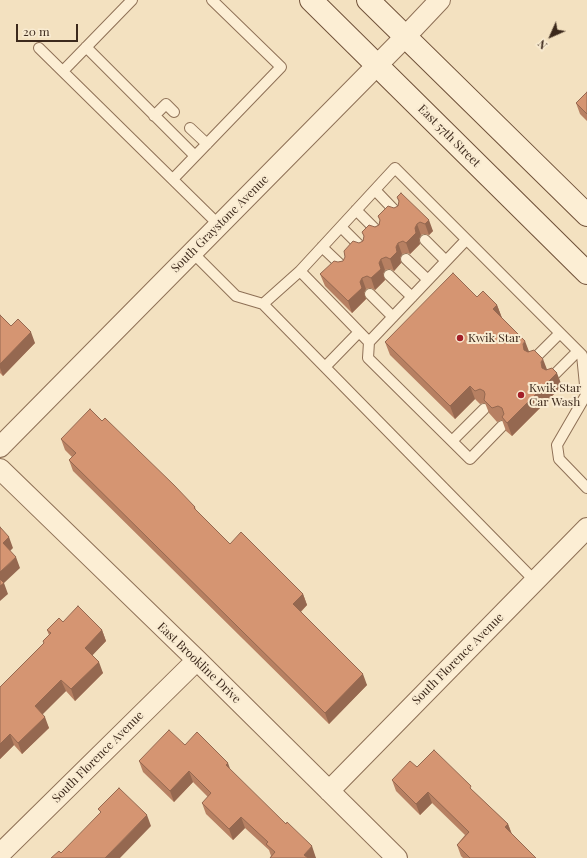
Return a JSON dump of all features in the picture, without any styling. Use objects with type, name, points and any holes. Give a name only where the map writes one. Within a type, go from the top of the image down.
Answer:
[{"type":"main road","name":"East 57th Street","points":[[311,0],[587,273]]},
{"type":"main road","points":[[368,0],[587,215]]},
{"type":"street","name":"South Graystone Avenue","points":[[0,447],[377,66],[440,0]]},
{"type":"street","name":"East Brookline Drive","points":[[0,469],[197,660],[397,858]]},
{"type":"street","name":"South Florence Avenue","points":[[328,790],[587,528]]},
{"type":"street","name":"South Florence Avenue","points":[[0,854],[197,660]]},
{"type":"lane","points":[[63,71],[132,0]]},
{"type":"lane","points":[[173,179],[281,67],[212,0]]},
{"type":"lane","points":[[86,47],[195,156]]},
{"type":"lane","points":[[39,48],[219,224]]},
{"type":"lane","points":[[154,116],[166,104],[174,112]]},
{"type":"lane","points":[[190,128],[207,144]]},
{"type":"lane","points":[[263,304],[300,271],[395,168],[582,355],[586,395],[557,445],[559,459],[587,488]]},
{"type":"lane","points":[[375,190],[397,213]]},
{"type":"lane","points":[[356,210],[378,232]]},
{"type":"lane","points":[[341,227],[362,248]]},
{"type":"lane","points":[[424,240],[446,261]]},
{"type":"lane","points":[[466,240],[369,342],[368,358],[470,459],[502,426]]},
{"type":"lane","points":[[322,247],[343,267]]},
{"type":"lane","points":[[192,252],[236,296],[263,304],[535,581]]},
{"type":"lane","points":[[406,259],[428,280]]},
{"type":"lane","points":[[300,271],[369,342]]},
{"type":"lane","points":[[389,275],[412,297]]},
{"type":"lane","points":[[370,294],[393,317]]},
{"type":"lane","points":[[325,367],[359,332]]},
{"type":"lane","points":[[534,359],[560,333]]},
{"type":"lane","points":[[552,376],[578,351]]},
{"type":"lane","points":[[452,441],[484,409]]},
{"type":"building","points":[[587,92],[587,114],[576,103]]},
{"type":"building","points":[[401,193],[429,220],[425,224],[420,222],[417,224],[415,228],[416,233],[406,243],[403,241],[398,243],[396,247],[397,252],[390,259],[386,257],[381,259],[379,263],[381,269],[371,278],[367,276],[362,278],[360,282],[362,288],[348,301],[320,274],[334,261],[343,261],[345,257],[344,251],[353,241],[359,243],[363,241],[364,236],[362,232],[369,225],[375,227],[379,225],[380,220],[378,216],[388,206],[394,208],[398,206],[399,201],[397,197]]},
{"type":"building","name":"Kwik Star","points":[[453,273],[477,297],[483,291],[497,305],[493,309],[525,341],[523,344],[524,350],[528,352],[534,350],[543,359],[541,362],[542,368],[546,370],[552,368],[557,373],[507,423],[502,417],[504,414],[502,408],[498,406],[492,408],[484,400],[484,391],[480,389],[475,391],[470,386],[450,406],[385,342]]},
{"type":"building","points":[[0,315],[11,326],[18,319],[31,332],[0,364]]},
{"type":"building","points":[[90,409],[102,421],[105,418],[174,485],[195,507],[194,508],[230,544],[241,532],[303,594],[293,604],[363,674],[325,713],[69,460],[76,453],[61,439]]},
{"type":"building","points":[[0,527],[9,537],[3,543],[16,557],[0,572]]},
{"type":"building","points":[[0,579],[4,583],[0,586]]},
{"type":"building","points":[[78,606],[102,630],[85,648],[99,662],[71,689],[61,680],[35,706],[45,717],[18,743],[10,734],[0,744],[0,687],[44,643],[43,641],[51,633],[47,630],[59,618],[63,622]]},
{"type":"building","points":[[169,730],[185,745],[197,732],[228,763],[226,765],[286,824],[287,822],[312,846],[304,855],[308,858],[270,858],[275,852],[266,844],[268,842],[241,817],[229,829],[202,803],[211,793],[189,771],[170,791],[139,761]]},
{"type":"building","points":[[434,750],[471,786],[470,788],[508,824],[505,827],[536,858],[470,858],[457,845],[469,832],[428,792],[416,804],[392,780],[410,761],[417,767]]},
{"type":"building","points":[[119,788],[147,815],[105,858],[51,858],[59,851],[61,853],[101,812],[98,809]]},
{"type":"place","name":"Kwik Star","points":[[460,338]]},
{"type":"place","name":"Kwik Star Car Wash","points":[[521,395]]}]
